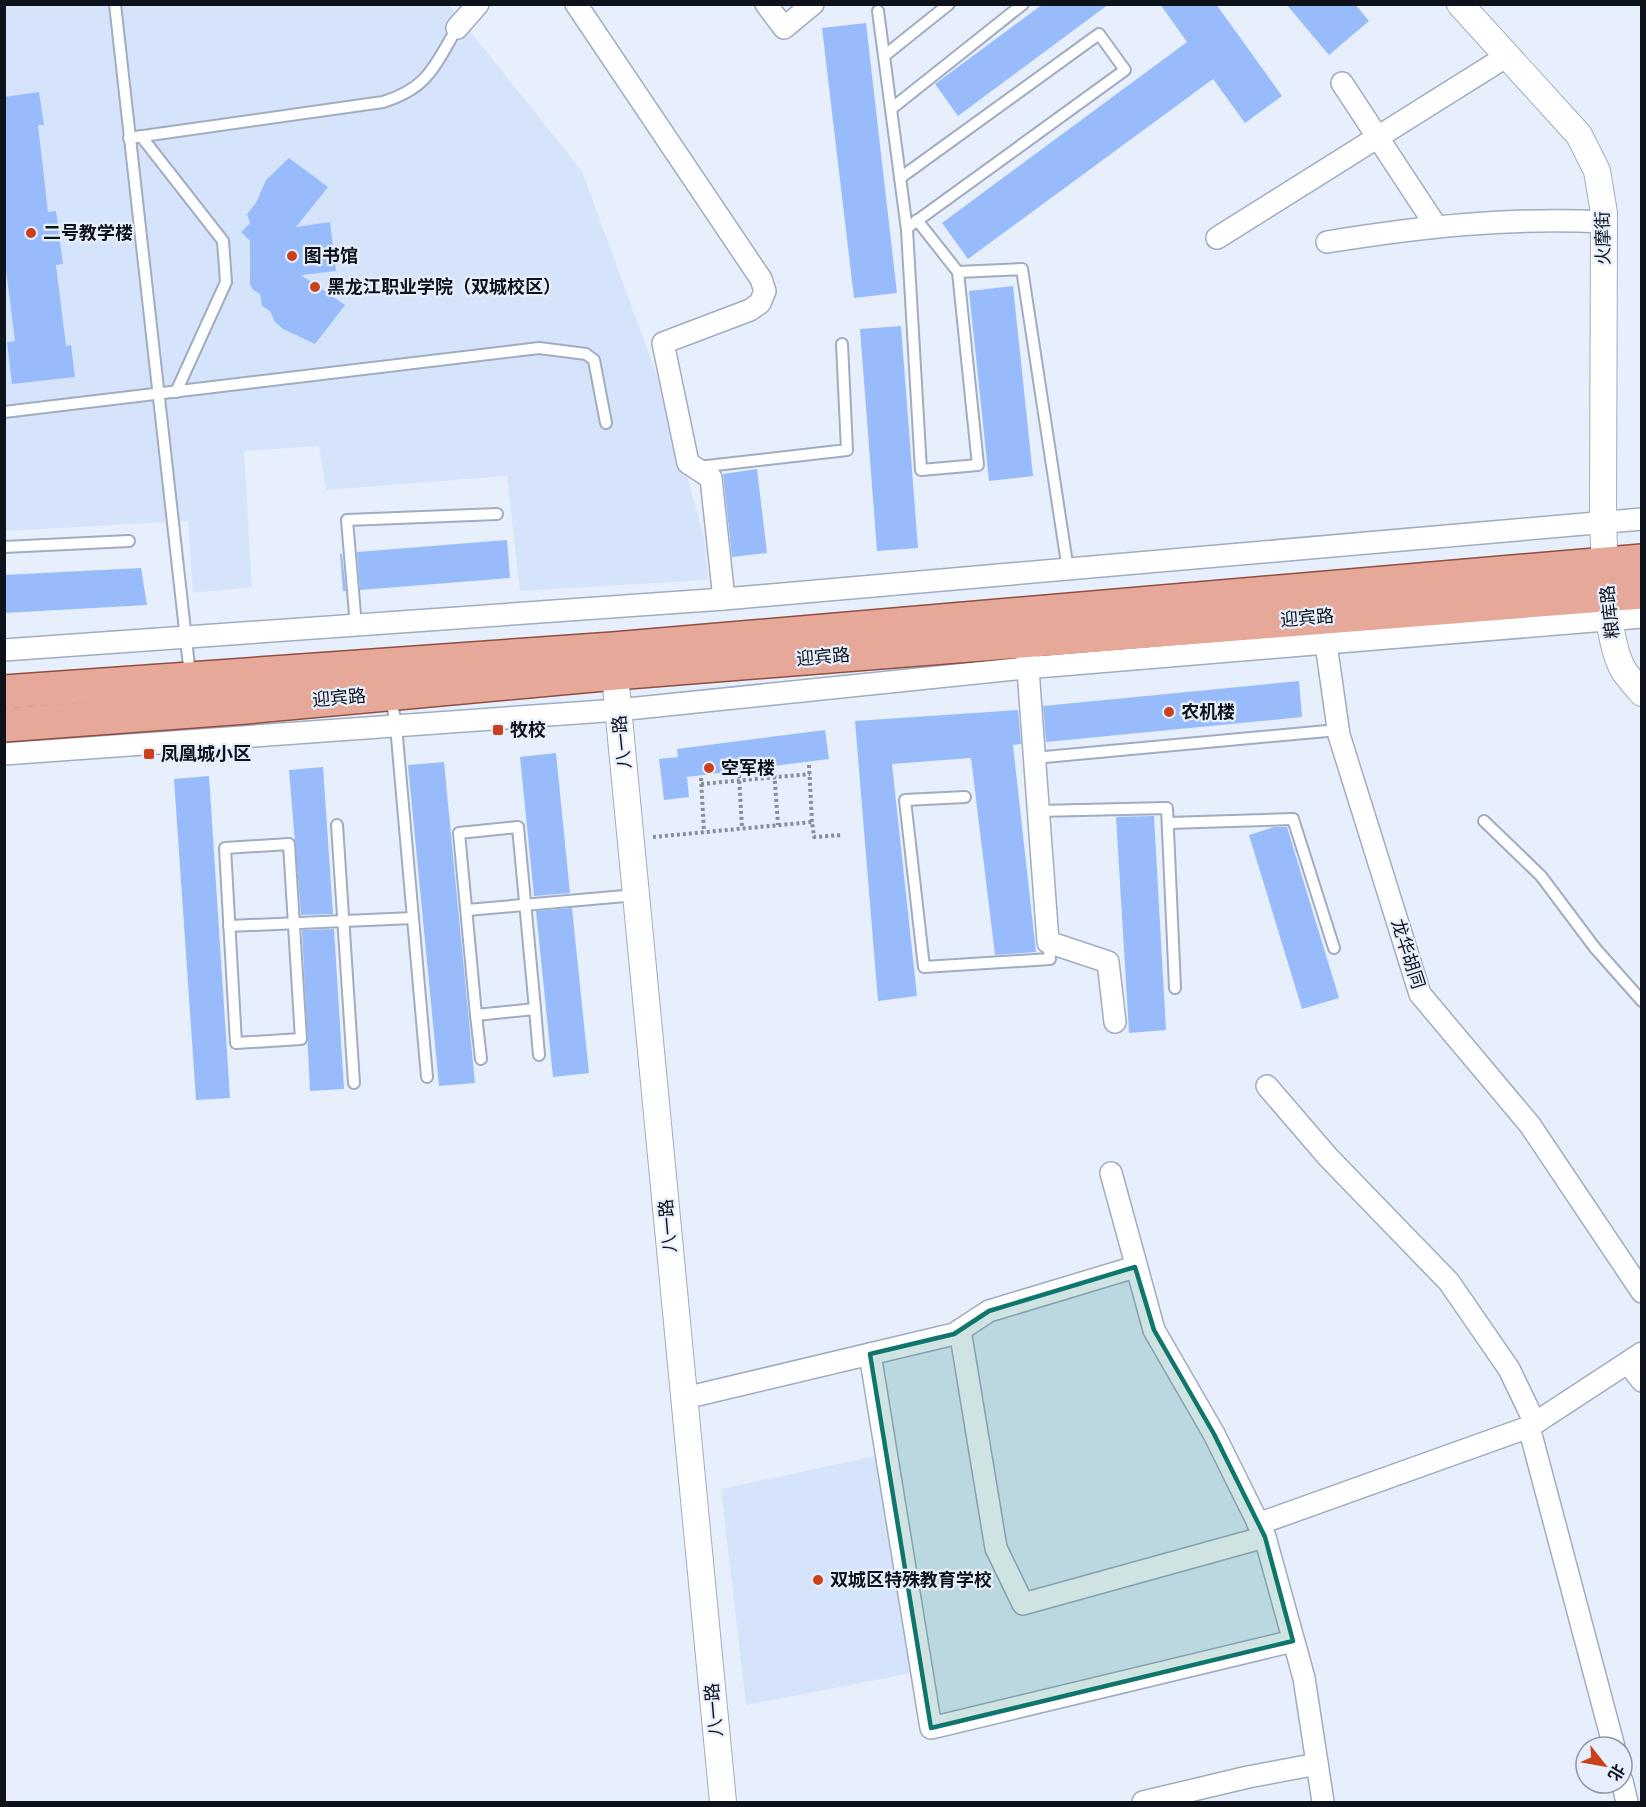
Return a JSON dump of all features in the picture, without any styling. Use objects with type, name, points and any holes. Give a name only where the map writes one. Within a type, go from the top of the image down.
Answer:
[{"type":"main road","name":"迎宾路","points":[[1608,591],[1641,561]]},
{"type":"main road","name":"迎宾路","points":[[4,725],[390,693],[614,661],[1322,616],[1608,591],[1641,592]]},
{"type":"main road","name":"迎宾路","points":[[4,692],[190,678],[614,661],[1027,654],[1322,616]]},
{"type":"street","points":[[457,28],[478,4]]},
{"type":"street","points":[[576,4],[761,279],[765,291],[760,303],[750,310],[663,343],[688,463],[711,478],[724,599]]},
{"type":"street","points":[[766,4],[784,28],[813,4]]},
{"type":"street","name":"火摩街","points":[[1460,4],[1579,135],[1597,171],[1604,222],[1603,523]]},
{"type":"street","points":[[1218,238],[1507,56]]},
{"type":"street","points":[[1342,83],[1380,137],[1436,226]]},
{"type":"street","points":[[1327,242],[1436,226],[1548,219],[1604,222]]},
{"type":"street","points":[[4,650],[187,639],[724,599],[1641,519]]},
{"type":"street","name":"粮库路","points":[[1603,523],[1613,646],[1623,670],[1641,693]]},
{"type":"street","points":[[1322,616],[1608,591],[1641,617]]},
{"type":"street","name":"龙华胡同","points":[[1322,616],[1338,730],[1420,994],[1530,1125],[1641,1292]]},
{"type":"street","points":[[4,754],[618,710],[1027,654],[1048,942],[1108,962],[1115,1022]]},
{"type":"street","name":"八一路","points":[[614,661],[723,1803]]},
{"type":"street","points":[[1267,1086],[1328,1157],[1449,1282],[1509,1369],[1532,1425],[1611,1735]]},
{"type":"street","points":[[1111,1173],[1154,1330],[1214,1434],[1262,1531],[1304,1678],[1323,1803]]},
{"type":"street","points":[[685,1398],[954,1334],[988,1311],[1135,1267]]},
{"type":"street","points":[[960,1330],[996,1548],[1023,1604],[1262,1531],[1532,1425],[1635,1358],[1641,1381]]},
{"type":"street","points":[[870,1354],[931,1728],[1293,1641]]},
{"type":"street","points":[[1143,1803],[1248,1777],[1317,1764]]},
{"type":"lane","points":[[115,4],[190,678]]},
{"type":"lane","points":[[884,56],[949,4]]},
{"type":"lane","points":[[891,109],[1023,4]]},
{"type":"lane","points":[[878,11],[907,228],[921,470],[978,465],[958,272],[917,220]]},
{"type":"lane","points":[[129,138],[383,102],[407,95],[424,81],[457,28]]},
{"type":"lane","points":[[900,178],[1100,34],[1125,70],[907,228]]},
{"type":"lane","points":[[141,136],[223,241],[226,282],[176,392]]},
{"type":"lane","points":[[958,272],[1022,269],[1068,570]]},
{"type":"lane","points":[[694,467],[847,450],[842,344]]},
{"type":"lane","points":[[4,412],[539,348],[586,354],[594,360],[606,423]]},
{"type":"lane","points":[[356,626],[347,520],[497,514]]},
{"type":"lane","points":[[4,547],[129,541]]},
{"type":"lane","points":[[390,693],[396,726],[427,1077]]},
{"type":"lane","points":[[1034,758],[1338,730]]},
{"type":"lane","points":[[965,797],[905,800],[924,967],[1050,959],[1048,942]]},
{"type":"lane","points":[[1038,811],[1167,808],[1175,988]]},
{"type":"lane","points":[[1168,823],[1293,819],[1334,948]]},
{"type":"lane","points":[[1484,821],[1541,876],[1595,948],[1641,1001]]},
{"type":"lane","points":[[337,825],[354,1083]]},
{"type":"lane","points":[[481,1059],[459,833],[518,827],[539,1055]]},
{"type":"lane","points":[[289,844],[301,1039],[236,1043],[229,926],[225,848],[289,844]]},
{"type":"lane","points":[[467,910],[636,895]]},
{"type":"lane","points":[[229,926],[413,918]]},
{"type":"lane","points":[[476,1014],[535,1009]]},
{"type":"path","points":[[809,765],[814,837],[843,835]]},
{"type":"path","points":[[774,769],[778,825]]},
{"type":"path","points":[[701,784],[739,778],[775,778],[810,774]]},
{"type":"path","points":[[701,778],[704,832]]},
{"type":"path","points":[[739,778],[742,828]]},
{"type":"path","points":[[631,839],[812,822]]},
{"type":"highlighted area","points":[[1135,1267],[1154,1330],[1214,1434],[1265,1537],[1293,1641],[931,1728],[870,1354],[954,1334],[989,1311]]},
{"type":"shaded area","name":"黑龙江职业学院（双城校区）","points":[[5,5],[449,5],[582,171],[667,403],[704,538],[708,580],[520,591],[507,476],[326,490],[319,446],[244,451],[252,587],[193,593],[188,521],[5,531]]},
{"type":"shaded area","name":"双城区特殊教育学校","points":[[885,1454],[918,1672],[746,1705],[721,1489]]},
{"type":"building","points":[[1043,4],[1109,4],[958,116],[935,84]]},
{"type":"building","points":[[1160,4],[1216,4],[1282,96],[1245,123],[1213,79],[968,259],[942,223],[1187,42]]},
{"type":"building","points":[[1286,4],[1355,4],[1369,21],[1329,55]]},
{"type":"building","points":[[866,23],[897,293],[854,298],[822,28]]},
{"type":"building","name":"二号教学楼","points":[[39,92],[44,125],[38,125],[48,212],[56,211],[63,264],[56,265],[66,346],[71,345],[75,377],[12,384],[7,342],[15,341],[4,254],[4,97]]},
{"type":"building","name":"图书馆","points":[[289,158],[328,187],[296,227],[330,222],[336,271],[301,275],[345,305],[315,344],[283,329],[275,322],[270,311],[262,306],[260,294],[253,290],[250,284],[250,241],[241,232],[250,223],[247,214],[256,203],[266,180]]},
{"type":"building","points":[[1013,286],[1033,476],[989,481],[969,291]]},
{"type":"building","points":[[901,326],[918,548],[877,551],[860,329]]},
{"type":"building","points":[[757,469],[767,553],[732,557],[723,474]]},
{"type":"building","points":[[507,540],[510,578],[360,590],[357,552]]},
{"type":"building","points":[[340,554],[342,554],[346,591],[343,591]]},
{"type":"building","points":[[141,568],[147,605],[4,613],[4,575]]},
{"type":"building","name":"农机楼","points":[[1299,681],[1302,717],[1046,742],[1043,706]]},
{"type":"building","points":[[1018,710],[1021,744],[1013,745],[1036,952],[995,955],[971,758],[892,764],[917,996],[878,1001],[855,721]]},
{"type":"building","name":"空军楼","points":[[825,730],[829,759],[687,777],[689,797],[664,800],[659,759],[678,757],[677,749]]},
{"type":"building","points":[[556,753],[570,893],[534,896],[520,757]]},
{"type":"building","points":[[444,762],[475,1083],[439,1086],[408,765]]},
{"type":"building","points":[[323,767],[333,914],[301,915],[289,770]]},
{"type":"building","points":[[209,776],[230,1098],[196,1100],[174,779]]},
{"type":"building","points":[[1154,816],[1166,1030],[1129,1033],[1116,817]]},
{"type":"building","points":[[1274,827],[1287,827],[1339,998],[1302,1009],[1249,835]]},
{"type":"building","points":[[572,908],[589,1073],[553,1077],[536,911]]},
{"type":"building","points":[[334,929],[344,1089],[310,1091],[302,930]]},
{"type":"place","name":"二号教学楼","points":[[31,233]]},
{"type":"place","name":"图书馆","points":[[292,256]]},
{"type":"place","name":"黑龙江职业学院（双城校区）","points":[[315,287]]},
{"type":"place","name":"农机楼","points":[[1169,712]]},
{"type":"place","name":"牧校","points":[[498,730]]},
{"type":"place","name":"凤凰城小区","points":[[149,754]]},
{"type":"place","name":"空军楼","points":[[709,768]]},
{"type":"place","name":"双城区特殊教育学校","points":[[818,1580]]}]
